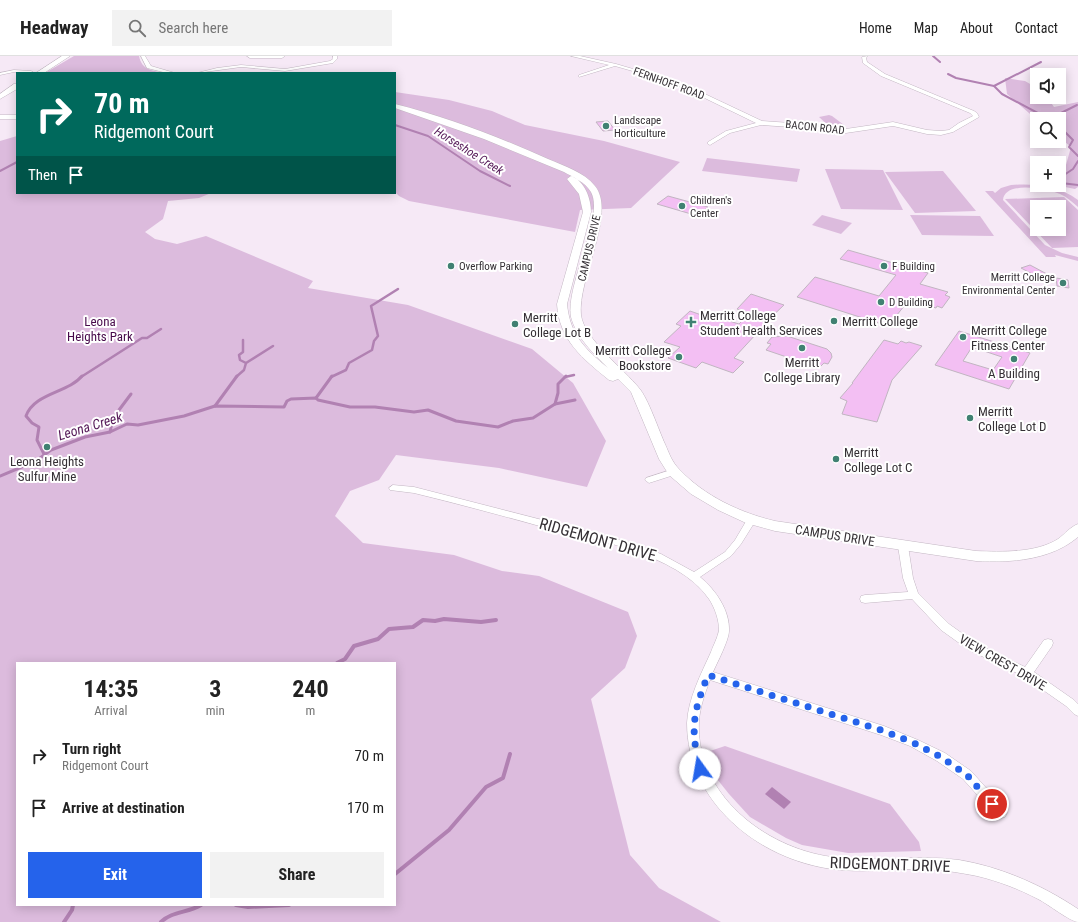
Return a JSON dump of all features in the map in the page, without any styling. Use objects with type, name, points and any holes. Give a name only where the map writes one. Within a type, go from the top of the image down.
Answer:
[{"type":"street","points":[[32,72],[58,56]]},
{"type":"street","points":[[41,72],[67,56]]},
{"type":"street","points":[[143,56],[143,59],[149,67],[169,72]]},
{"type":"street","points":[[250,56],[282,56]]},
{"type":"street","points":[[204,72],[241,66],[285,70],[303,68],[331,62],[335,59],[335,56]]},
{"type":"street","name":"FERNHOFF ROAD","points":[[573,56],[648,74],[686,88],[761,123]]},
{"type":"street","name":"BACON ROAD","points":[[710,143],[728,132],[761,123],[804,126],[840,132],[893,124],[927,132],[941,133],[951,131],[961,124],[976,117],[972,112],[883,75],[865,63],[864,58],[866,56]]},
{"type":"street","points":[[581,76],[614,65]]},
{"type":"street","points":[[0,74],[14,71],[22,72]]},
{"type":"street","points":[[0,91],[16,82]]},
{"type":"street","points":[[0,97],[16,87]]},
{"type":"street","name":"CAMPUS DRIVE","points":[[396,106],[473,131],[507,144],[571,173],[590,186],[599,202],[598,213],[577,297],[576,315],[583,334],[592,346],[636,391],[658,445],[674,472],[696,491],[751,520],[802,531],[982,556],[1015,556],[1048,549],[1063,542],[1078,529]]},
{"type":"street","name":"CAMPUS DRIVE","points":[[396,109],[447,125],[492,142],[564,175],[580,186],[586,196],[587,212],[563,300],[562,316],[568,333],[584,353],[641,404]]},
{"type":"street","points":[[0,118],[16,118]]},
{"type":"street","points":[[649,480],[674,472]]},
{"type":"street","name":"RIDGEMONT DRIVE","points":[[393,488],[414,490],[625,544],[659,556],[694,577],[715,598],[721,609],[724,621],[724,632],[698,700],[693,721],[695,749],[700,769],[710,788],[726,809],[752,832],[786,851],[819,861],[846,865],[918,862],[973,869],[1018,884],[1046,897],[1078,917]]},
{"type":"street","points":[[694,577],[728,554],[738,542],[751,520]]},
{"type":"street","name":"VIEW CREST DRIVE","points":[[903,546],[908,578],[914,595],[945,627],[973,647],[1027,673],[1070,703],[1078,711]]},
{"type":"street","points":[[865,599],[914,595]]},
{"type":"street","points":[[1027,673],[1048,643]]},
{"type":"street","points":[[708,675],[884,731],[914,743],[941,757],[967,775],[1001,813]]},
{"type":"green space","points":[[74,56],[139,56],[140,61],[145,67],[159,72],[47,72]]},
{"type":"green space","points":[[1005,78],[1025,81],[1030,84],[1030,104],[1052,104],[1054,107],[1078,102],[1078,187],[1075,189],[1066,187],[1066,165],[1071,147],[1066,143],[1066,112],[1030,112],[1030,114],[1007,94]]},
{"type":"green space","points":[[396,92],[449,100],[492,111],[525,125],[604,141],[680,162],[631,208],[580,210],[575,232],[409,201],[396,193]]},
{"type":"green space","points":[[829,115],[844,125],[830,127],[819,117]]},
{"type":"green space","name":"Leona Heights Park","points":[[16,136],[16,194],[209,194],[199,198],[168,201],[163,219],[145,232],[155,239],[177,244],[206,236],[313,281],[308,288],[408,305],[532,349],[573,383],[606,441],[587,487],[499,468],[396,455],[379,480],[350,491],[335,516],[363,543],[454,555],[502,571],[539,576],[628,612],[637,636],[625,668],[591,699],[630,855],[659,888],[721,922],[0,922],[0,141]]},
{"type":"green space","points":[[707,158],[800,169],[797,182],[702,171]]},
{"type":"green space","points":[[825,169],[883,170],[903,210],[841,209]]},
{"type":"green space","points":[[943,171],[976,211],[915,213],[885,172]]},
{"type":"green space","points":[[1011,185],[1030,185],[1030,188],[1011,190],[1006,194],[1003,200],[1030,229],[1030,236],[1037,236],[1045,245],[1062,253],[1078,257],[1078,261],[1055,255],[1056,257],[1046,257],[985,191],[993,191],[995,193],[1001,188]]},
{"type":"green space","points":[[1053,192],[1065,192],[1071,195],[1078,200],[1078,207],[1067,198]]},
{"type":"green space","points":[[1064,197],[1078,210],[1078,247],[1052,248],[1040,236],[1066,236],[1066,200],[1030,200],[1030,225],[1005,199]]},
{"type":"green space","points":[[822,215],[852,223],[841,234],[812,225]]},
{"type":"green space","points":[[910,215],[980,216],[994,236],[922,235]]},
{"type":"green space","points":[[725,746],[890,804],[919,842],[921,851],[848,853],[802,845],[786,838],[750,817],[717,779],[707,752]]},
{"type":"shaded area","points":[[772,787],[791,802],[784,809],[765,794]]},
{"type":"building","name":"Landscape Horticulture","points":[[608,121],[615,130],[603,131],[596,122]]},
{"type":"building","name":"Children's Center","points":[[668,196],[708,207],[698,216],[657,204]]},
{"type":"building","points":[[848,250],[928,273],[920,284],[948,292],[945,295],[950,297],[942,308],[937,306],[936,308],[909,300],[888,326],[797,297],[815,277],[879,296],[896,275],[840,259]]},
{"type":"building","points":[[1030,265],[1047,274],[1038,277],[1021,268]]},
{"type":"building","name":"Merritt College Environmental Center","points":[[1056,278],[1068,280],[1069,288],[1057,286]]},
{"type":"building","points":[[751,294],[784,305],[765,323],[767,324],[765,326],[770,328],[763,335],[757,333],[734,358],[744,362],[733,373],[702,362],[696,368],[668,358],[680,347],[664,342],[681,326],[676,324],[690,311],[710,318],[713,316],[739,324],[750,313],[737,309]]},
{"type":"building","name":"A Building","points":[[959,331],[1030,353],[1009,389],[935,365]],"holes":[[[972,347],[1002,357],[993,370],[963,361]]]},
{"type":"building","points":[[787,336],[827,349],[831,353],[832,357],[828,364],[824,363],[819,368],[766,350],[771,344],[767,343],[772,337]]},
{"type":"building","points":[[884,340],[898,344],[901,341],[906,343],[909,342],[922,346],[892,380],[877,422],[842,414],[847,401],[840,398],[853,383]]},
{"type":"waterway","points":[[933,56],[940,62]]},
{"type":"waterway","points":[[994,86],[1041,62]]},
{"type":"waterway","points":[[948,74],[956,78],[994,86]]},
{"type":"waterway","points":[[994,86],[1002,94],[1036,112]]},
{"type":"waterway","points":[[1063,112],[1077,105]]},
{"type":"waterway","name":"Horseshoe Creek","points":[[396,125],[428,136],[480,171],[510,186]]},
{"type":"waterway","points":[[1066,133],[1073,140],[1069,147],[1078,156]]},
{"type":"waterway","name":"Horseshoe Creek","points":[[1066,174],[1073,169],[1078,161]]},
{"type":"waterway","name":"Horseshoe Creek","points":[[0,171],[16,163]]},
{"type":"waterway","points":[[1066,184],[1078,185]]},
{"type":"waterway","points":[[331,377],[346,370],[349,363],[372,350],[374,341],[378,336],[371,306],[398,289]]},
{"type":"waterway","points":[[81,377],[142,338],[147,338],[161,329]]},
{"type":"waterway","points":[[243,340],[243,352],[239,355],[240,360],[246,363]]},
{"type":"waterway","points":[[246,363],[273,346]]},
{"type":"waterway","points":[[237,376],[244,370],[246,363]]},
{"type":"waterway","points":[[565,377],[574,375]]},
{"type":"waterway","points":[[215,406],[237,376]]},
{"type":"waterway","points":[[44,454],[37,440],[39,427],[32,423],[26,416],[30,408],[36,402],[76,382],[81,377]]},
{"type":"waterway","points":[[316,398],[331,377]]},
{"type":"waterway","points":[[555,404],[558,393],[558,384],[565,377]]},
{"type":"waterway","points":[[110,432],[113,418],[131,394]]},
{"type":"waterway","points":[[215,406],[284,407],[287,401],[291,399],[316,398]]},
{"type":"waterway","points":[[316,398],[318,400],[350,407],[375,407],[414,412],[428,410],[456,421],[498,427],[513,421],[533,418],[555,404]]},
{"type":"waterway","points":[[555,404],[575,400]]},
{"type":"waterway","name":"Leona Creek","points":[[110,432],[127,424],[138,425],[184,416],[215,406]]},
{"type":"waterway","name":"Leona Creek","points":[[0,476],[36,461],[51,450],[85,437],[110,432]]},
{"type":"waterway","points":[[339,662],[345,659],[354,646],[378,639],[389,629],[413,627],[423,620],[435,621],[444,619],[481,622],[496,620]]},
{"type":"waterway","points":[[396,873],[449,830],[486,787],[503,778],[510,754]]},
{"type":"waterway","points":[[64,922],[72,910],[73,906]]},
{"type":"waterway","points":[[161,922],[165,918],[199,906]]},
{"type":"waterway","points":[[242,906],[268,906]]},
{"type":"place","name":"Landscape Horticulture","points":[[606,126]]},
{"type":"place","name":"Children's Center","points":[[682,206]]},
{"type":"place","name":"Overflow Parking","points":[[451,266]]},
{"type":"place","name":"F Building","points":[[884,266]]},
{"type":"place","name":"Merritt College Environmental Center","points":[[1063,283]]},
{"type":"place","name":"D Building","points":[[881,302]]},
{"type":"place","name":"Merritt College","points":[[834,321]]},
{"type":"place","name":"Merritt College Student Health Services","points":[[691,322]]},
{"type":"place","name":"Merritt College Lot B","points":[[515,324]]},
{"type":"place","name":"Merritt College Fitness Center","points":[[963,337]]},
{"type":"place","name":"Merritt College Library","points":[[802,348]]},
{"type":"place","name":"Merritt College Bookstore","points":[[679,357]]},
{"type":"place","name":"A Building","points":[[1014,359]]},
{"type":"place","name":"Merritt College Lot D","points":[[970,418]]},
{"type":"place","name":"Leona Heights Sulfur Mine","points":[[47,447]]},
{"type":"place","name":"Merritt College Lot C","points":[[836,459]]},
{"type":"route","points":[[700,769],[695,749],[693,721],[698,700],[708,675],[884,731],[914,743],[941,757],[967,775],[992,804]]}]
